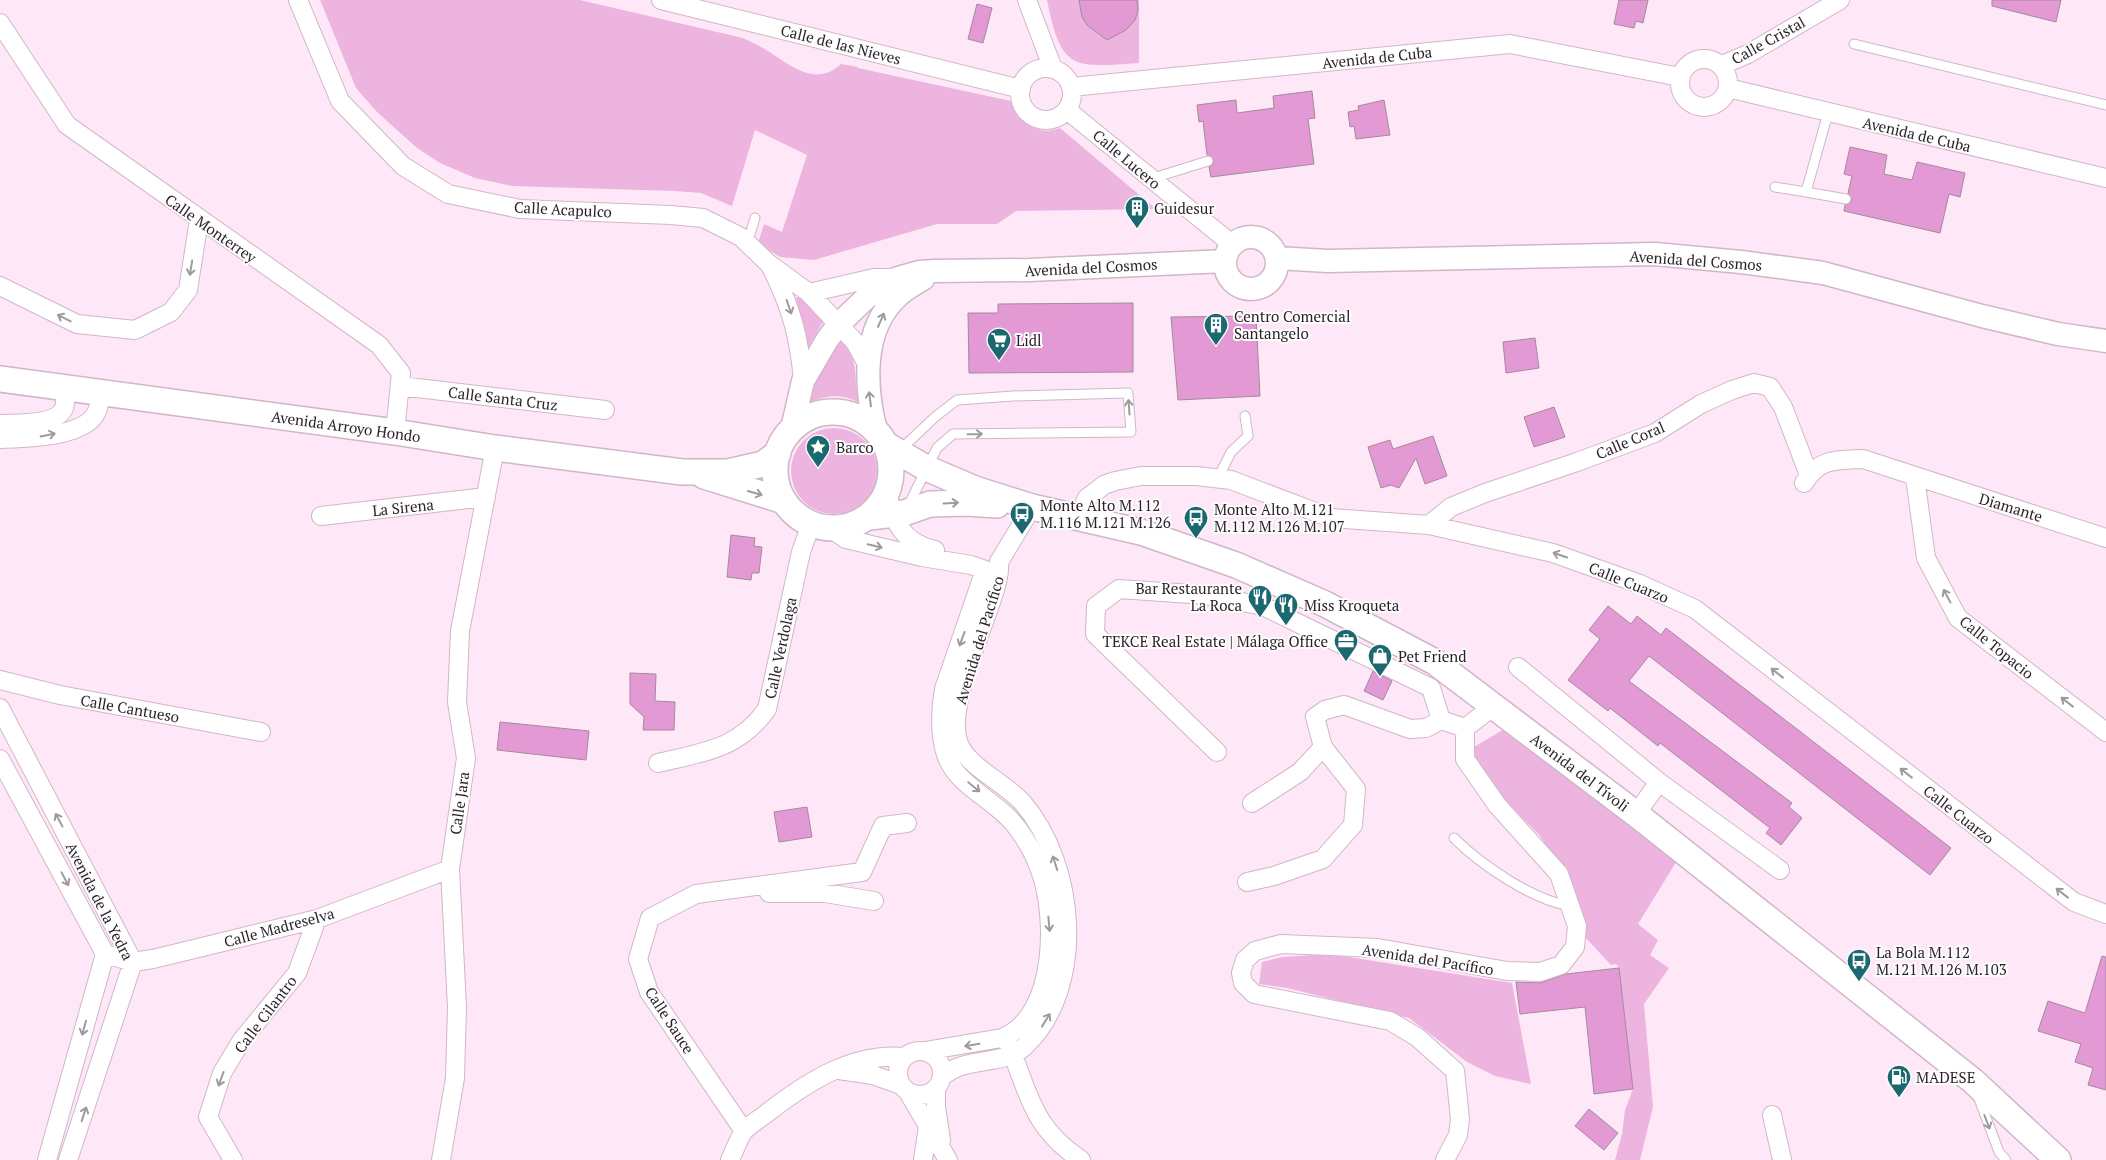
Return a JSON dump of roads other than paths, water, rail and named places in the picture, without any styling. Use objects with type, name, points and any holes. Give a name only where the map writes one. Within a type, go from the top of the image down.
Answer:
[{"type":"main road","name":"Avenida Arroyo Hondo","points":[[0,379],[395,432],[495,448],[692,472],[728,472],[763,464],[778,453]]},
{"type":"main road","points":[[835,412],[850,415],[864,421],[886,442],[891,468],[890,514],[850,526],[821,526],[792,511],[784,501],[776,478],[778,453],[792,429],[805,420],[819,414],[835,412]]},
{"type":"main road","name":"Avenida del Tívoli","points":[[886,442],[926,468],[975,490],[1032,507],[1079,516],[1141,532],[1236,566],[1325,604],[1435,662],[1636,814],[1973,1081],[2058,1160]]},
{"type":"main road","name":"Avenida Arroyo Hondo","points":[[692,472],[784,501]]},
{"type":"main road","name":"Avenida del Tívoli","points":[[890,514],[930,504],[966,503],[1032,507]]},
{"type":"street","name":"Calle Acapulco","points":[[298,0],[340,101],[403,166],[448,194],[520,209],[642,213],[703,218],[740,237],[768,262],[809,293],[855,342],[868,366]]},
{"type":"street","name":"Calle de las Nieves","points":[[661,0],[1021,89]]},
{"type":"street","points":[[1027,0],[1052,69]]},
{"type":"street","name":"Calle Cristal","points":[[1722,65],[1748,54],[1840,0]]},
{"type":"street","name":"Calle Monterrey","points":[[0,23],[67,125],[199,220],[379,345],[401,373],[395,432]]},
{"type":"street","name":"Avenida de Cuba","points":[[1071,87],[1510,44],[1680,77]]},
{"type":"street","points":[[1695,60],[1713,60],[1722,65],[1728,79],[1728,88],[1719,102],[1703,107],[1691,104],[1685,98],[1679,85],[1680,77],[1688,64],[1695,60]]},
{"type":"street","points":[[1039,69],[1052,69],[1067,79],[1071,87],[1072,97],[1067,110],[1054,119],[1036,118],[1023,107],[1021,89],[1024,80],[1031,73],[1039,69]]},
{"type":"street","name":"Avenida de Cuba","points":[[1728,88],[2106,178]]},
{"type":"street","name":"Calle Lucero","points":[[1067,110],[1150,179],[1229,253]]},
{"type":"street","points":[[0,286],[77,324],[135,330],[171,312],[188,290],[199,220]]},
{"type":"street","points":[[1255,237],[1271,246],[1277,258],[1277,269],[1273,279],[1263,287],[1256,289],[1241,288],[1233,282],[1227,273],[1229,253],[1246,238],[1255,237]]},
{"type":"street","name":"Avenida del Cosmos","points":[[956,272],[1229,253]]},
{"type":"street","name":"Avenida del Cosmos","points":[[1277,258],[1328,261],[1655,254],[1741,262],[1823,273],[1982,316],[2058,334],[2106,341]]},
{"type":"street","points":[[768,262],[787,300],[797,332],[803,381]]},
{"type":"street","points":[[792,429],[803,381],[818,353],[838,325],[867,297],[898,278],[919,272],[956,272]]},
{"type":"street","points":[[886,442],[869,394],[868,366],[879,322],[897,296],[923,279],[956,272]]},
{"type":"street","points":[[809,293],[874,278],[898,278]]},
{"type":"street","name":"Calle Coral","points":[[1429,525],[1451,507],[1655,433],[1701,404],[1754,383],[1770,386],[1783,407],[1806,480]]},
{"type":"street","name":"Calle Santa Cruz","points":[[400,386],[605,410]]},
{"type":"street","points":[[0,424],[30,423],[53,419],[64,408],[66,387]]},
{"type":"street","points":[[0,439],[36,437],[83,426],[94,417],[98,410],[100,392]]},
{"type":"street","name":"Calle Jara","points":[[441,1160],[455,1078],[457,1034],[450,869],[466,758],[457,702],[460,631],[495,448]]},
{"type":"street","name":"Diamante","points":[[1806,480],[1830,460],[1864,459],[2106,538]]},
{"type":"street","name":"Calle Cuarzo","points":[[1079,516],[1087,498],[1104,485],[1115,481],[1141,476],[1218,478],[1231,480],[1331,518],[1429,525],[1553,553],[1640,584],[1695,609],[2074,902],[2106,914]]},
{"type":"street","name":"Calle Topacio","points":[[1915,477],[1926,558],[1958,618],[2106,732]]},
{"type":"street","name":"La Sirena","points":[[321,516],[486,497]]},
{"type":"street","name":"Avenida del Pacífico","points":[[1012,1054],[1024,1048],[1050,1013],[1063,981],[1067,955],[1062,883],[1042,830],[1022,802],[966,755],[958,741],[959,696],[994,593],[1000,570],[999,562],[1032,507]]},
{"type":"street","points":[[890,514],[917,544],[999,562]]},
{"type":"street","points":[[730,1160],[744,1131],[802,1086],[817,1077],[877,1056],[905,1056],[911,1053],[1002,1038],[1017,1030],[1037,1004],[1043,989],[1047,966],[1050,932],[1047,898],[1040,870],[1019,830],[992,802],[954,770],[945,747],[941,707],[944,689],[985,570],[982,567],[846,539],[821,526]]},
{"type":"street","name":"Calle Verdolaga","points":[[658,763],[712,750],[742,737],[758,722],[767,709],[802,552],[821,526]]},
{"type":"street","points":[[1217,752],[1095,634],[1096,606],[1119,589],[1205,595],[1263,606],[1431,688],[1441,720]]},
{"type":"street","points":[[1518,667],[1659,782],[1780,870]]},
{"type":"street","name":"Calle Cantueso","points":[[0,680],[60,695],[261,732]]},
{"type":"street","points":[[1247,882],[1274,876],[1323,859],[1353,825],[1356,789],[1323,746],[1315,716],[1325,710],[1344,705],[1410,729],[1426,728],[1441,720],[1465,728],[1494,706]]},
{"type":"street","name":"Avenida de la Yedra","points":[[0,708],[133,962],[68,1160]]},
{"type":"street","name":"Avenida del Pacífico","points":[[1445,1160],[1458,1135],[1460,1120],[1455,1071],[1416,1037],[1390,1021],[1254,994],[1243,982],[1241,974],[1245,960],[1255,952],[1281,944],[1378,948],[1507,971],[1540,972],[1561,965],[1575,947],[1577,926],[1572,906],[1559,874],[1497,805],[1465,759],[1465,728]]},
{"type":"street","points":[[1252,802],[1300,772],[1323,746]]},
{"type":"street","name":"Avenida de la Yedra","points":[[0,759],[105,954],[47,1160]]},
{"type":"street","points":[[1636,814],[1659,782]]},
{"type":"street","name":"Calle Sauce","points":[[744,1131],[649,992],[638,959],[650,918],[696,894],[862,872],[883,826],[907,823]]},
{"type":"street","name":"Calle Madreselva","points":[[105,954],[133,962],[153,959],[317,919],[450,869]]},
{"type":"street","name":"Calle Sauce","points":[[696,894],[825,893],[874,901]]},
{"type":"street","name":"Calle Cilantro","points":[[232,1160],[208,1117],[222,1073],[242,1040],[297,973],[317,919]]},
{"type":"street","points":[[1002,1038],[1008,1043],[1038,1118],[1050,1136],[1081,1160]]},
{"type":"street","points":[[924,1051],[936,1058],[940,1064],[936,1107],[945,1154]]},
{"type":"street","points":[[838,1070],[873,1075],[920,1095],[939,1082],[958,1065],[1012,1054]]},
{"type":"street","points":[[905,1056],[898,1073],[945,1154]]},
{"type":"street","points":[[1772,1115],[1782,1160]]},
{"type":"street","points":[[923,1160],[928,1126]]},
{"type":"lane","points":[[1854,44],[2106,105]]},
{"type":"lane","points":[[1806,192],[1828,113]]},
{"type":"lane","points":[[1150,179],[1208,161]]},
{"type":"lane","points":[[1775,186],[1846,199]]},
{"type":"lane","points":[[748,244],[755,218]]},
{"type":"lane","points":[[886,442],[957,400],[1013,396],[1128,393],[1131,432],[953,434],[937,448],[926,468],[890,514]]},
{"type":"lane","points":[[1218,478],[1231,452],[1248,436],[1245,416]]},
{"type":"lane","points":[[1454,838],[1485,866],[1554,904],[1572,906]]},
{"type":"lane","points":[[1973,1081],[1999,1152],[2006,1160]]},
{"type":"place","name":"Guidesur","points":[[1137,229]]},
{"type":"place","name":"Centro Comercial Santangelo","points":[[1216,346]]},
{"type":"place","name":"Lidl","points":[[999,361]]},
{"type":"place","name":"Barco","points":[[818,468]]},
{"type":"place","name":"Monte Alto M.112 M.116 M.121 M.126","points":[[1022,535]]},
{"type":"place","name":"Monte Alto M.121 M.112 M.126 M.107","points":[[1196,539]]},
{"type":"place","name":"Bar Restaurante La Roca","points":[[1260,618]]},
{"type":"place","name":"Miss Kroqueta","points":[[1286,626]]},
{"type":"place","name":"TEKCE Real Estate | Málaga Office","points":[[1346,662]]},
{"type":"place","name":"Pet Friend","points":[[1380,677]]},
{"type":"place","name":"La Bola M.112 M.121 M.126 M.103","points":[[1859,982]]},
{"type":"place","name":"MADESE","points":[[1899,1098]]}]
